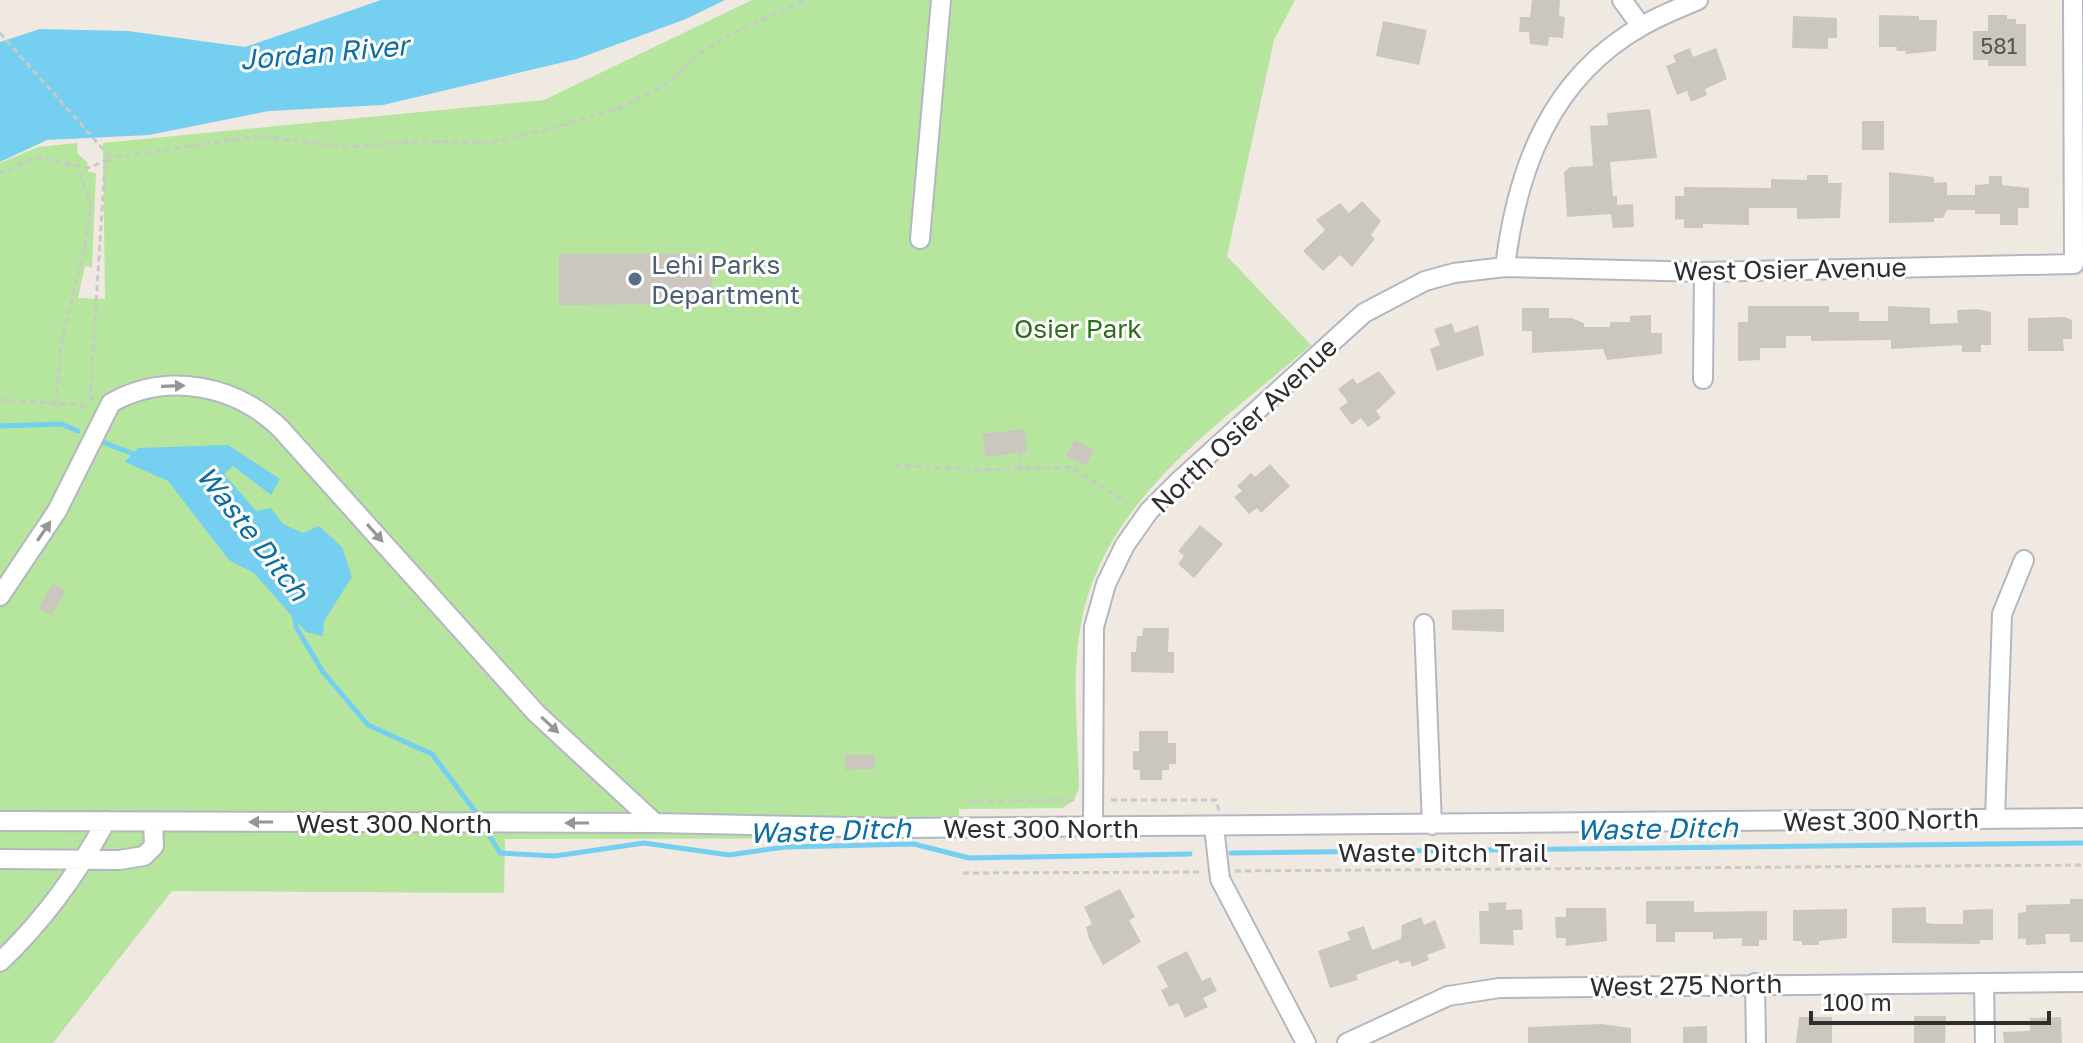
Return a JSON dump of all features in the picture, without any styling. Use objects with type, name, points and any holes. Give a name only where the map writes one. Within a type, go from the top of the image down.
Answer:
[{"type":"street","points":[[920,239],[941,0]]},
{"type":"street","points":[[1622,0],[1641,26]]},
{"type":"street","points":[[1505,267],[1513,205],[1527,163],[1548,121],[1570,88],[1596,61],[1641,26],[1698,0]]},
{"type":"street","name":"West Osier Avenue","points":[[1505,267],[1704,272],[2074,264],[2073,0]]},
{"type":"street","name":"North Osier Avenue","points":[[1093,828],[1094,627],[1106,584],[1125,545],[1149,511],[1364,313],[1425,281],[1505,267]]},
{"type":"street","points":[[1703,379],[1704,272]]},
{"type":"street","points":[[0,596],[57,511],[111,403],[128,393],[173,385],[221,392],[265,414],[536,713],[655,823]]},
{"type":"street","points":[[1995,819],[2002,614],[2024,560]]},
{"type":"street","points":[[1424,624],[1432,825]]},
{"type":"street","name":"West 300 North","points":[[0,821],[1093,828],[2083,818]]},
{"type":"street","points":[[0,962],[33,931],[85,860],[106,821]]},
{"type":"street","points":[[0,859],[119,860],[144,856],[154,846],[153,822]]},
{"type":"street","points":[[1214,827],[1220,879],[1306,1043]]},
{"type":"street","name":"West 275 North","points":[[1347,1043],[1448,996],[1474,992],[1755,983],[2083,982]]},
{"type":"street","points":[[1755,983],[1756,1043]]},
{"type":"street","points":[[1984,983],[1985,1043]]},
{"type":"path","points":[[0,173],[38,157],[88,168],[111,158],[259,136],[346,147],[422,141],[486,143],[543,131],[617,109],[669,83],[695,56],[735,32],[806,0]]},
{"type":"path","points":[[0,33],[111,158]]},
{"type":"path","points":[[90,396],[105,164],[111,158]]},
{"type":"path","points":[[56,403],[61,344],[84,250],[91,203],[77,168]]},
{"type":"path","points":[[0,400],[79,405],[105,414]]},
{"type":"path","points":[[1020,453],[1021,468]]},
{"type":"path","points":[[895,465],[980,470],[1071,467],[1127,503]]},
{"type":"path","points":[[968,801],[1074,800]]},
{"type":"path","points":[[1113,800],[1216,800]]},
{"type":"path","name":"Waste Ditch Trail","points":[[1235,871],[2083,865]]},
{"type":"path","points":[[963,873],[1203,872]]},
{"type":"green space","name":"Osier Park","points":[[752,0],[1295,0],[1274,40],[1227,256],[1311,345],[1171,467],[1140,501],[1114,538],[1094,579],[1081,624],[1076,685],[1079,788],[1074,800],[1063,808],[959,809],[959,838],[505,839],[504,893],[172,891],[53,1043],[0,1043],[0,163],[38,147],[77,143],[78,154],[87,162],[88,172],[96,173],[92,268],[85,266],[78,298],[105,299],[103,143],[544,100]]},
{"type":"water","name":"Jordan River","points":[[381,0],[725,0],[686,19],[577,59],[383,105],[269,111],[149,135],[47,140],[0,162],[0,42],[40,29],[128,31],[245,47]]},
{"type":"water","points":[[228,445],[280,479],[271,495],[233,466],[224,474],[256,511],[271,508],[283,524],[303,533],[319,526],[342,547],[352,577],[324,621],[323,636],[306,632],[254,573],[229,560],[168,481],[125,462],[138,448]]},
{"type":"building","points":[[1532,0],[1560,0],[1559,16],[1565,17],[1563,38],[1549,37],[1548,46],[1530,44],[1529,32],[1519,32],[1520,17],[1530,17]]},
{"type":"building","points":[[1879,15],[1919,16],[1919,20],[1937,20],[1936,51],[1906,54],[1906,51],[1896,51],[1897,47],[1879,47]]},
{"type":"building","points":[[1988,15],[2007,15],[2007,19],[2016,19],[2016,24],[2026,24],[2026,66],[1988,66],[1988,60],[1973,60],[1973,31],[1988,31]]},
{"type":"building","points":[[1793,16],[1837,18],[1837,38],[1828,38],[1828,49],[1792,48]]},
{"type":"building","points":[[1383,21],[1427,30],[1419,65],[1376,56]]},
{"type":"building","points":[[1690,48],[1693,57],[1716,48],[1727,79],[1705,89],[1707,95],[1691,102],[1687,91],[1677,95],[1666,66],[1676,62],[1673,55]]},
{"type":"building","points":[[1650,109],[1657,158],[1610,162],[1613,196],[1617,196],[1617,205],[1633,204],[1634,227],[1613,228],[1611,214],[1567,217],[1564,172],[1570,167],[1593,166],[1590,126],[1608,125],[1607,113]]},
{"type":"building","points":[[1862,121],[1884,121],[1884,150],[1862,150]]},
{"type":"building","points":[[1889,172],[1934,177],[1934,183],[1947,182],[1947,195],[1975,195],[1975,185],[1989,184],[1989,176],[2002,176],[2002,185],[2029,188],[2029,208],[2018,208],[2018,225],[2000,225],[2000,214],[1975,214],[1975,210],[1947,210],[1943,218],[1934,218],[1934,222],[1889,223]]},
{"type":"building","points":[[1807,175],[1828,175],[1828,183],[1842,183],[1840,218],[1797,219],[1797,208],[1749,208],[1749,225],[1703,224],[1703,228],[1684,228],[1684,219],[1675,220],[1675,196],[1684,196],[1684,187],[1771,188],[1771,179],[1807,180]]},
{"type":"building","points":[[1362,201],[1381,221],[1371,235],[1375,239],[1352,267],[1340,255],[1323,271],[1303,251],[1325,230],[1316,220],[1340,203],[1349,213]]},
{"type":"building","name":"Lehi Parks Department","points":[[559,254],[712,254],[712,304],[559,305]]},
{"type":"building","points":[[1748,306],[1829,306],[1829,312],[1859,312],[1859,321],[1888,321],[1888,306],[1930,308],[1930,324],[1958,323],[1957,310],[1977,309],[1991,312],[1991,345],[1981,345],[1981,352],[1962,352],[1962,345],[1891,349],[1891,340],[1811,341],[1811,336],[1786,336],[1786,348],[1760,348],[1760,360],[1738,361],[1738,322],[1748,322]]},
{"type":"building","points":[[1522,308],[1549,308],[1549,318],[1571,318],[1584,323],[1584,327],[1610,327],[1610,322],[1630,322],[1630,316],[1651,315],[1651,333],[1662,333],[1662,354],[1607,360],[1603,349],[1532,353],[1532,331],[1522,331]]},
{"type":"building","points":[[2064,317],[2072,320],[2072,339],[2063,339],[2064,351],[2028,351],[2028,318]]},
{"type":"building","points":[[1452,323],[1455,333],[1478,325],[1484,355],[1437,371],[1430,349],[1440,345],[1434,329]]},
{"type":"building","points":[[1379,371],[1396,393],[1376,411],[1381,418],[1368,427],[1361,418],[1352,425],[1339,408],[1348,402],[1338,389],[1353,378],[1357,384]]},
{"type":"building","points":[[1025,429],[1027,452],[985,457],[983,434]]},
{"type":"building","points":[[1075,440],[1094,450],[1085,466],[1066,456]]},
{"type":"building","points":[[1270,464],[1290,486],[1261,513],[1257,508],[1249,514],[1234,497],[1242,491],[1237,486],[1251,473],[1255,477]]},
{"type":"building","points":[[1200,525],[1223,544],[1194,578],[1178,564],[1184,556],[1178,551]]},
{"type":"building","points":[[53,583],[66,591],[51,615],[38,608]]},
{"type":"building","points":[[1504,609],[1504,632],[1452,630],[1452,610]]},
{"type":"building","points":[[1143,628],[1169,628],[1168,652],[1174,652],[1174,673],[1131,672],[1131,652],[1136,652],[1137,636],[1142,636]]},
{"type":"building","points":[[1139,731],[1168,731],[1168,743],[1176,743],[1176,764],[1169,764],[1169,770],[1162,770],[1162,780],[1140,780],[1140,770],[1133,770],[1133,751],[1139,751]]},
{"type":"building","points":[[845,755],[875,755],[875,769],[845,770]]},
{"type":"building","points":[[1120,889],[1135,917],[1129,920],[1141,942],[1103,965],[1089,939],[1086,927],[1092,924],[1084,907]]},
{"type":"building","points":[[2070,899],[2083,899],[2083,942],[2070,942],[2070,934],[2045,934],[2046,944],[2026,945],[2026,938],[2018,939],[2018,913],[2026,912],[2026,905],[2070,904]]},
{"type":"building","points":[[1646,901],[1694,901],[1694,912],[1767,911],[1767,940],[1759,940],[1759,946],[1742,946],[1742,938],[1713,939],[1713,932],[1675,932],[1675,942],[1656,942],[1656,924],[1646,924]]},
{"type":"building","points":[[1506,902],[1506,910],[1522,909],[1523,930],[1513,930],[1514,945],[1480,944],[1479,911],[1489,911],[1488,903]]},
{"type":"building","points":[[1926,907],[1926,923],[1935,924],[1963,924],[1963,910],[1993,909],[1993,940],[1980,940],[1980,944],[1892,943],[1892,908]]},
{"type":"building","points":[[1566,908],[1606,908],[1607,941],[1566,946],[1566,938],[1556,938],[1555,917],[1566,917]]},
{"type":"building","points":[[1847,909],[1847,938],[1819,941],[1819,945],[1802,945],[1802,941],[1793,941],[1793,910]]},
{"type":"building","points":[[1421,917],[1424,925],[1435,920],[1446,948],[1427,955],[1429,960],[1412,967],[1410,961],[1400,964],[1398,960],[1356,975],[1358,980],[1330,988],[1318,951],[1350,940],[1347,932],[1364,926],[1372,950],[1401,939],[1402,925]]},
{"type":"building","points":[[1187,951],[1202,981],[1210,977],[1217,991],[1203,998],[1208,1007],[1185,1018],[1178,1003],[1169,1007],[1161,990],[1168,987],[1157,966]]},
{"type":"building","points":[[1914,1016],[1946,1016],[1945,1043],[1914,1043]]},
{"type":"building","points":[[1799,1017],[1832,1017],[1832,1043],[1796,1043]]},
{"type":"building","points":[[2061,1017],[2062,1043],[2004,1043],[2003,1032],[2030,1031],[2030,1018]]},
{"type":"building","points":[[1601,1024],[1631,1028],[1631,1043],[1528,1043],[1528,1027]]},
{"type":"building","points":[[1707,1026],[1707,1043],[1683,1043],[1683,1027]]},
{"type":"waterway","name":"Waste Ditch","points":[[0,426],[61,424],[78,431]]},
{"type":"waterway","name":"Waste Ditch","points":[[100,441],[136,455]]},
{"type":"waterway","name":"Waste Ditch","points":[[294,613],[296,627],[323,672],[368,725],[432,754],[478,815]]},
{"type":"waterway","name":"Waste Ditch","points":[[486,830],[500,853],[555,856],[644,843],[729,855],[785,847],[914,844],[969,858],[1190,854]]},
{"type":"waterway","name":"Waste Ditch","points":[[1231,853],[2083,843]]},
{"type":"place","name":"Lehi Parks Department","points":[[635,279]]}]
